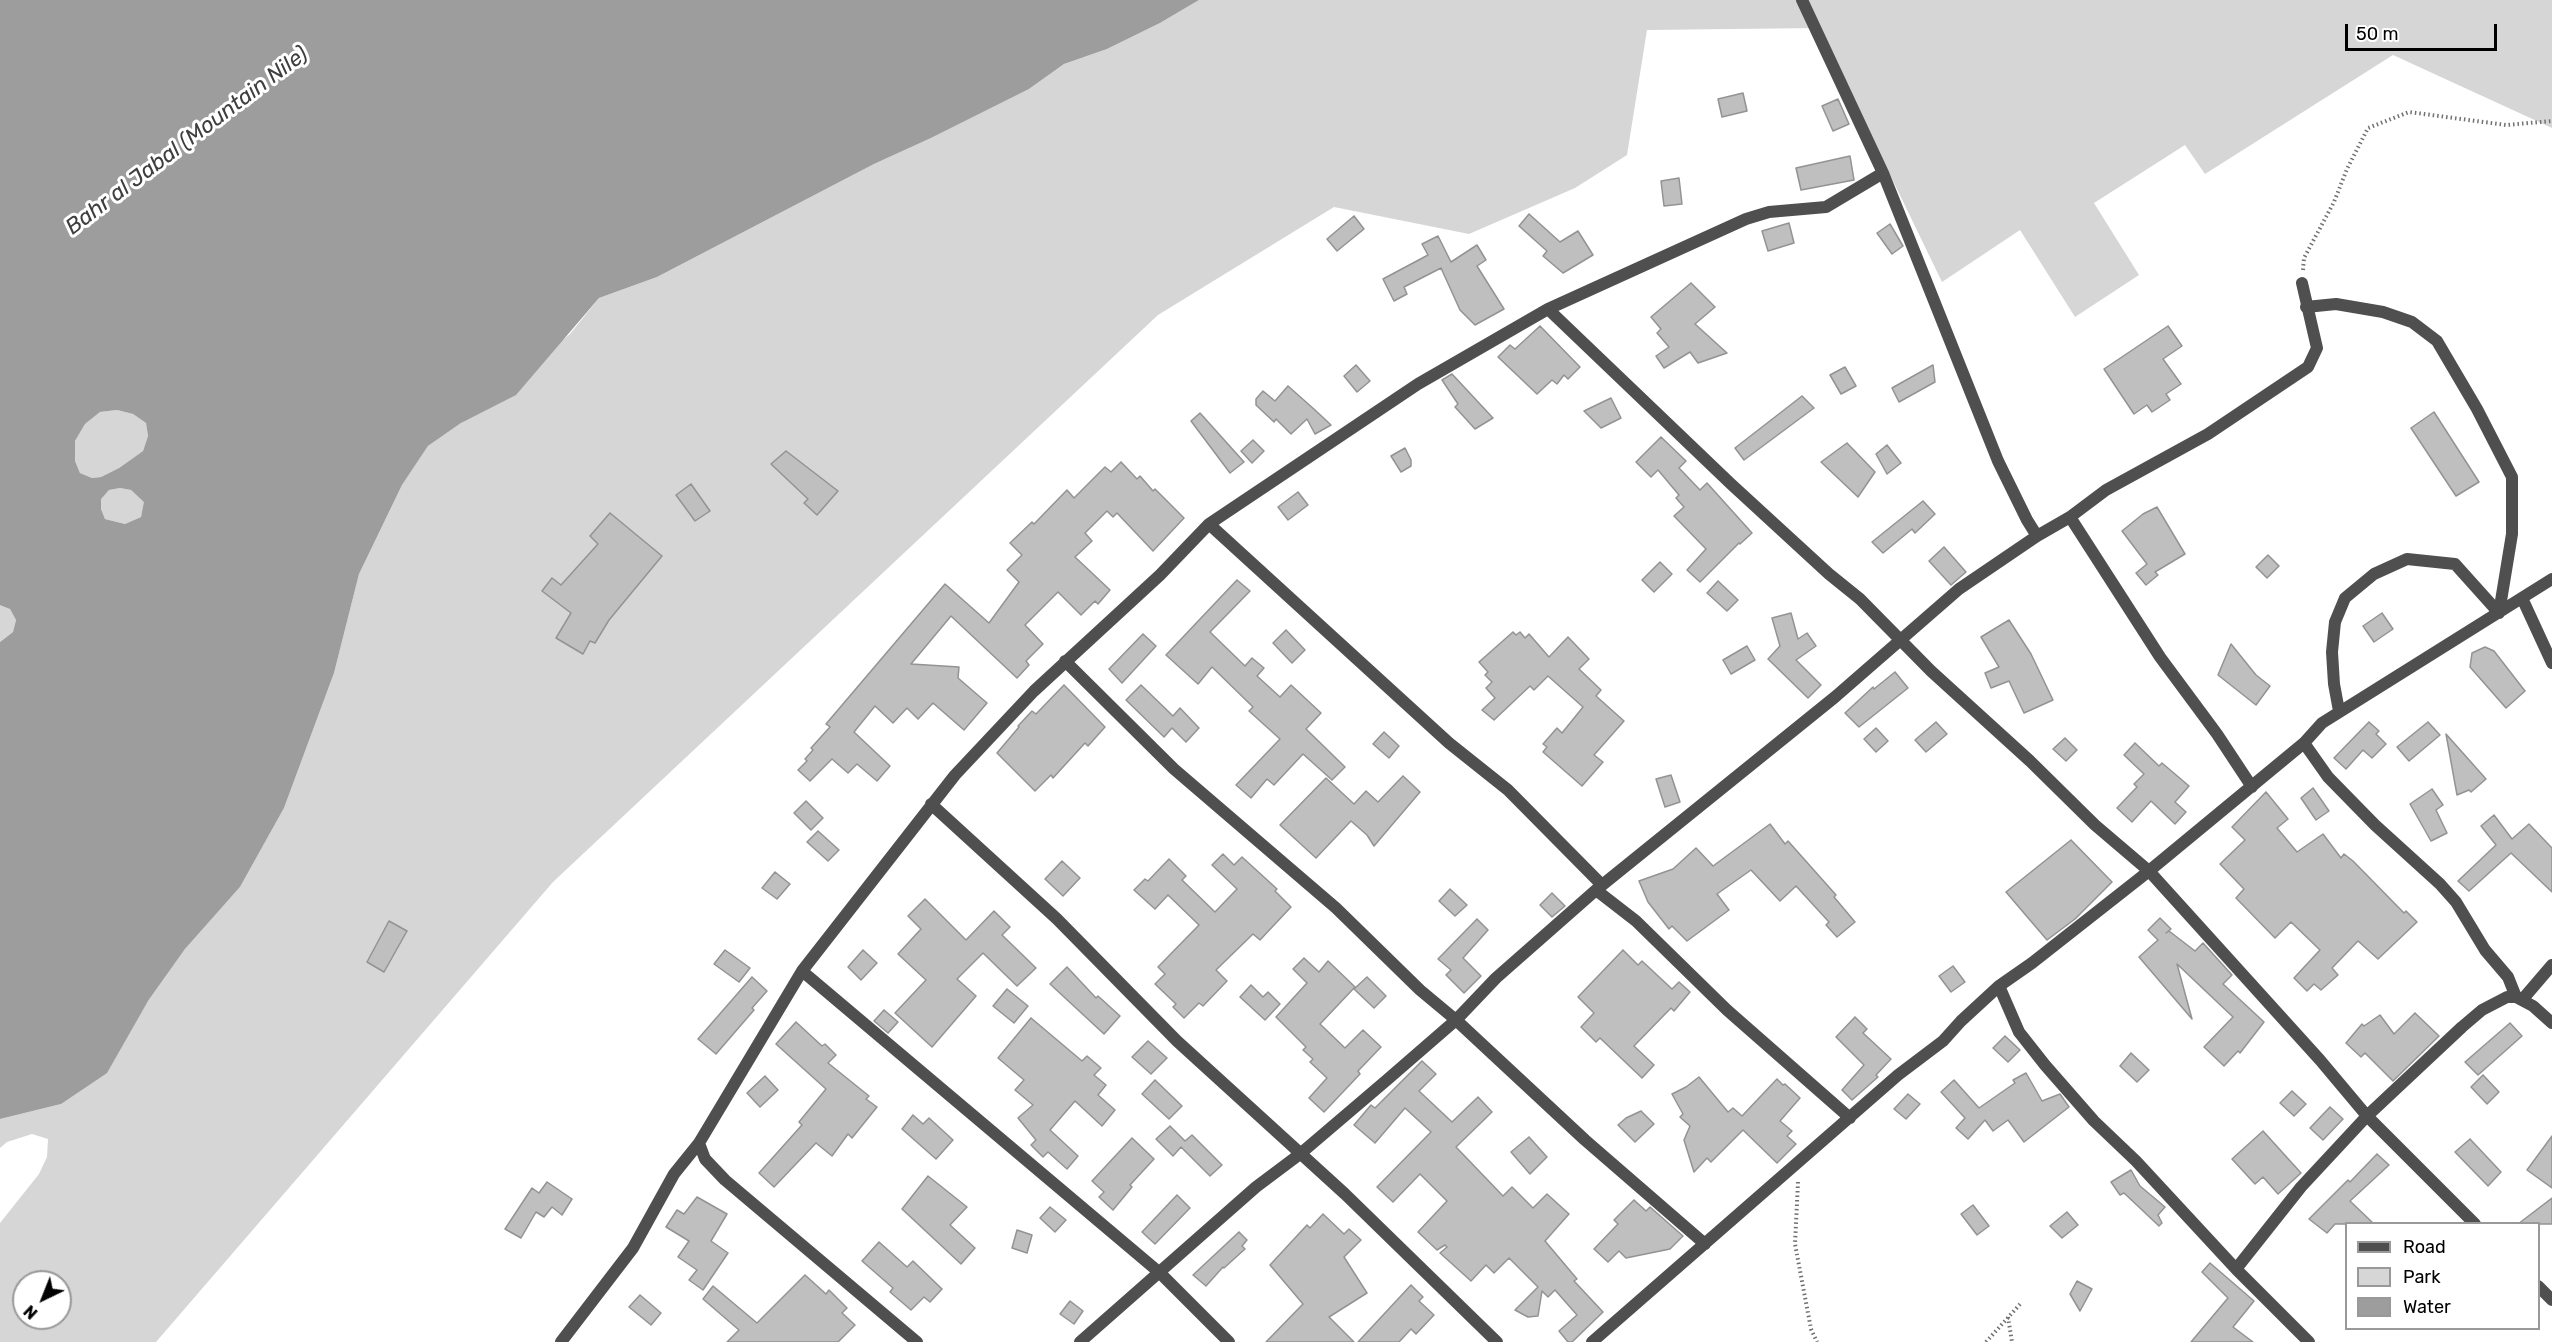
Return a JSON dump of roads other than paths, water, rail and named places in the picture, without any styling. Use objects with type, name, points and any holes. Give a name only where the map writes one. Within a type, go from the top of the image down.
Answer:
[{"type":"street","points":[[1803,0],[1883,173],[1998,461],[2026,520],[2037,536]]},
{"type":"street","points":[[561,1342],[633,1248],[674,1174],[699,1143],[802,971],[931,804],[963,767],[1065,661],[1160,575],[1209,524],[1418,384],[1548,309],[1746,219],[1768,212],[1826,207],[1883,173]]},
{"type":"street","points":[[1080,1342],[1256,1187],[1299,1154],[1456,1020],[1496,978],[1599,888],[1835,697],[1959,589],[2037,536],[2070,517],[2106,490],[2208,434],[2308,367],[2317,348],[2302,283]]},
{"type":"street","points":[[2306,307],[2336,304],[2383,312],[2412,322],[2437,341],[2477,409],[2512,477],[2512,534],[2499,613]]},
{"type":"street","points":[[1548,309],[1731,483],[1829,574],[1860,599],[1931,671],[2030,760],[2095,825],[2149,871],[2320,1060],[2367,1116],[2473,1222]]},
{"type":"street","points":[[2070,517],[2160,657],[2217,734],[2252,787]]},
{"type":"street","points":[[1209,524],[1449,742],[1508,790],[1599,888],[1727,1010],[1850,1119]]},
{"type":"street","points":[[2339,711],[2332,652],[2335,622],[2345,598],[2374,574],[2407,559],[2455,564],[2499,613]]},
{"type":"street","points":[[1592,1342],[1898,1075],[1943,1041],[1999,986],[2032,963],[2149,871],[2304,743],[2322,723],[2552,579]]},
{"type":"street","points":[[2522,598],[2552,663]]},
{"type":"street","points":[[1065,661],[1174,769],[1336,908],[1420,990],[1456,1020],[1585,1140],[1705,1244]]},
{"type":"street","points":[[2304,743],[2328,777],[2456,902],[2485,950],[2508,977],[2519,999]]},
{"type":"street","points":[[931,804],[1058,919],[1177,1041],[1299,1154],[1346,1194],[1497,1342]]},
{"type":"street","points":[[2519,999],[2552,965]]},
{"type":"street","points":[[802,971],[1160,1273],[1229,1342]]},
{"type":"street","points":[[1999,986],[2019,1032],[2045,1065],[2094,1121],[2136,1161],[2236,1269],[2309,1342]]},
{"type":"street","points":[[2236,1269],[2301,1187],[2367,1116],[2482,1010],[2507,997],[2519,999],[2533,1006],[2552,1023]]},
{"type":"street","points":[[699,1143],[705,1159],[725,1180],[918,1342]]},
{"type":"street","points":[[2540,1288],[2552,1300]]},
{"type":"water","name":"Bahr al Jabal (Mountain Nile)","points":[[0,0],[1199,0],[1160,23],[1107,49],[1064,64],[1029,89],[874,164],[657,277],[599,298],[516,395],[461,423],[428,446],[402,485],[359,574],[334,673],[284,808],[240,887],[185,949],[148,1001],[107,1073],[61,1104],[0,1119],[0,642],[13,632],[16,620],[10,609],[0,605]],"holes":[[[117,410],[133,414],[146,423],[148,436],[143,451],[119,468],[101,477],[92,478],[80,473],[75,461],[75,441],[85,424],[100,412]],[[120,488],[131,490],[144,502],[141,517],[125,524],[105,519],[101,509],[101,499],[109,490]]]}]
